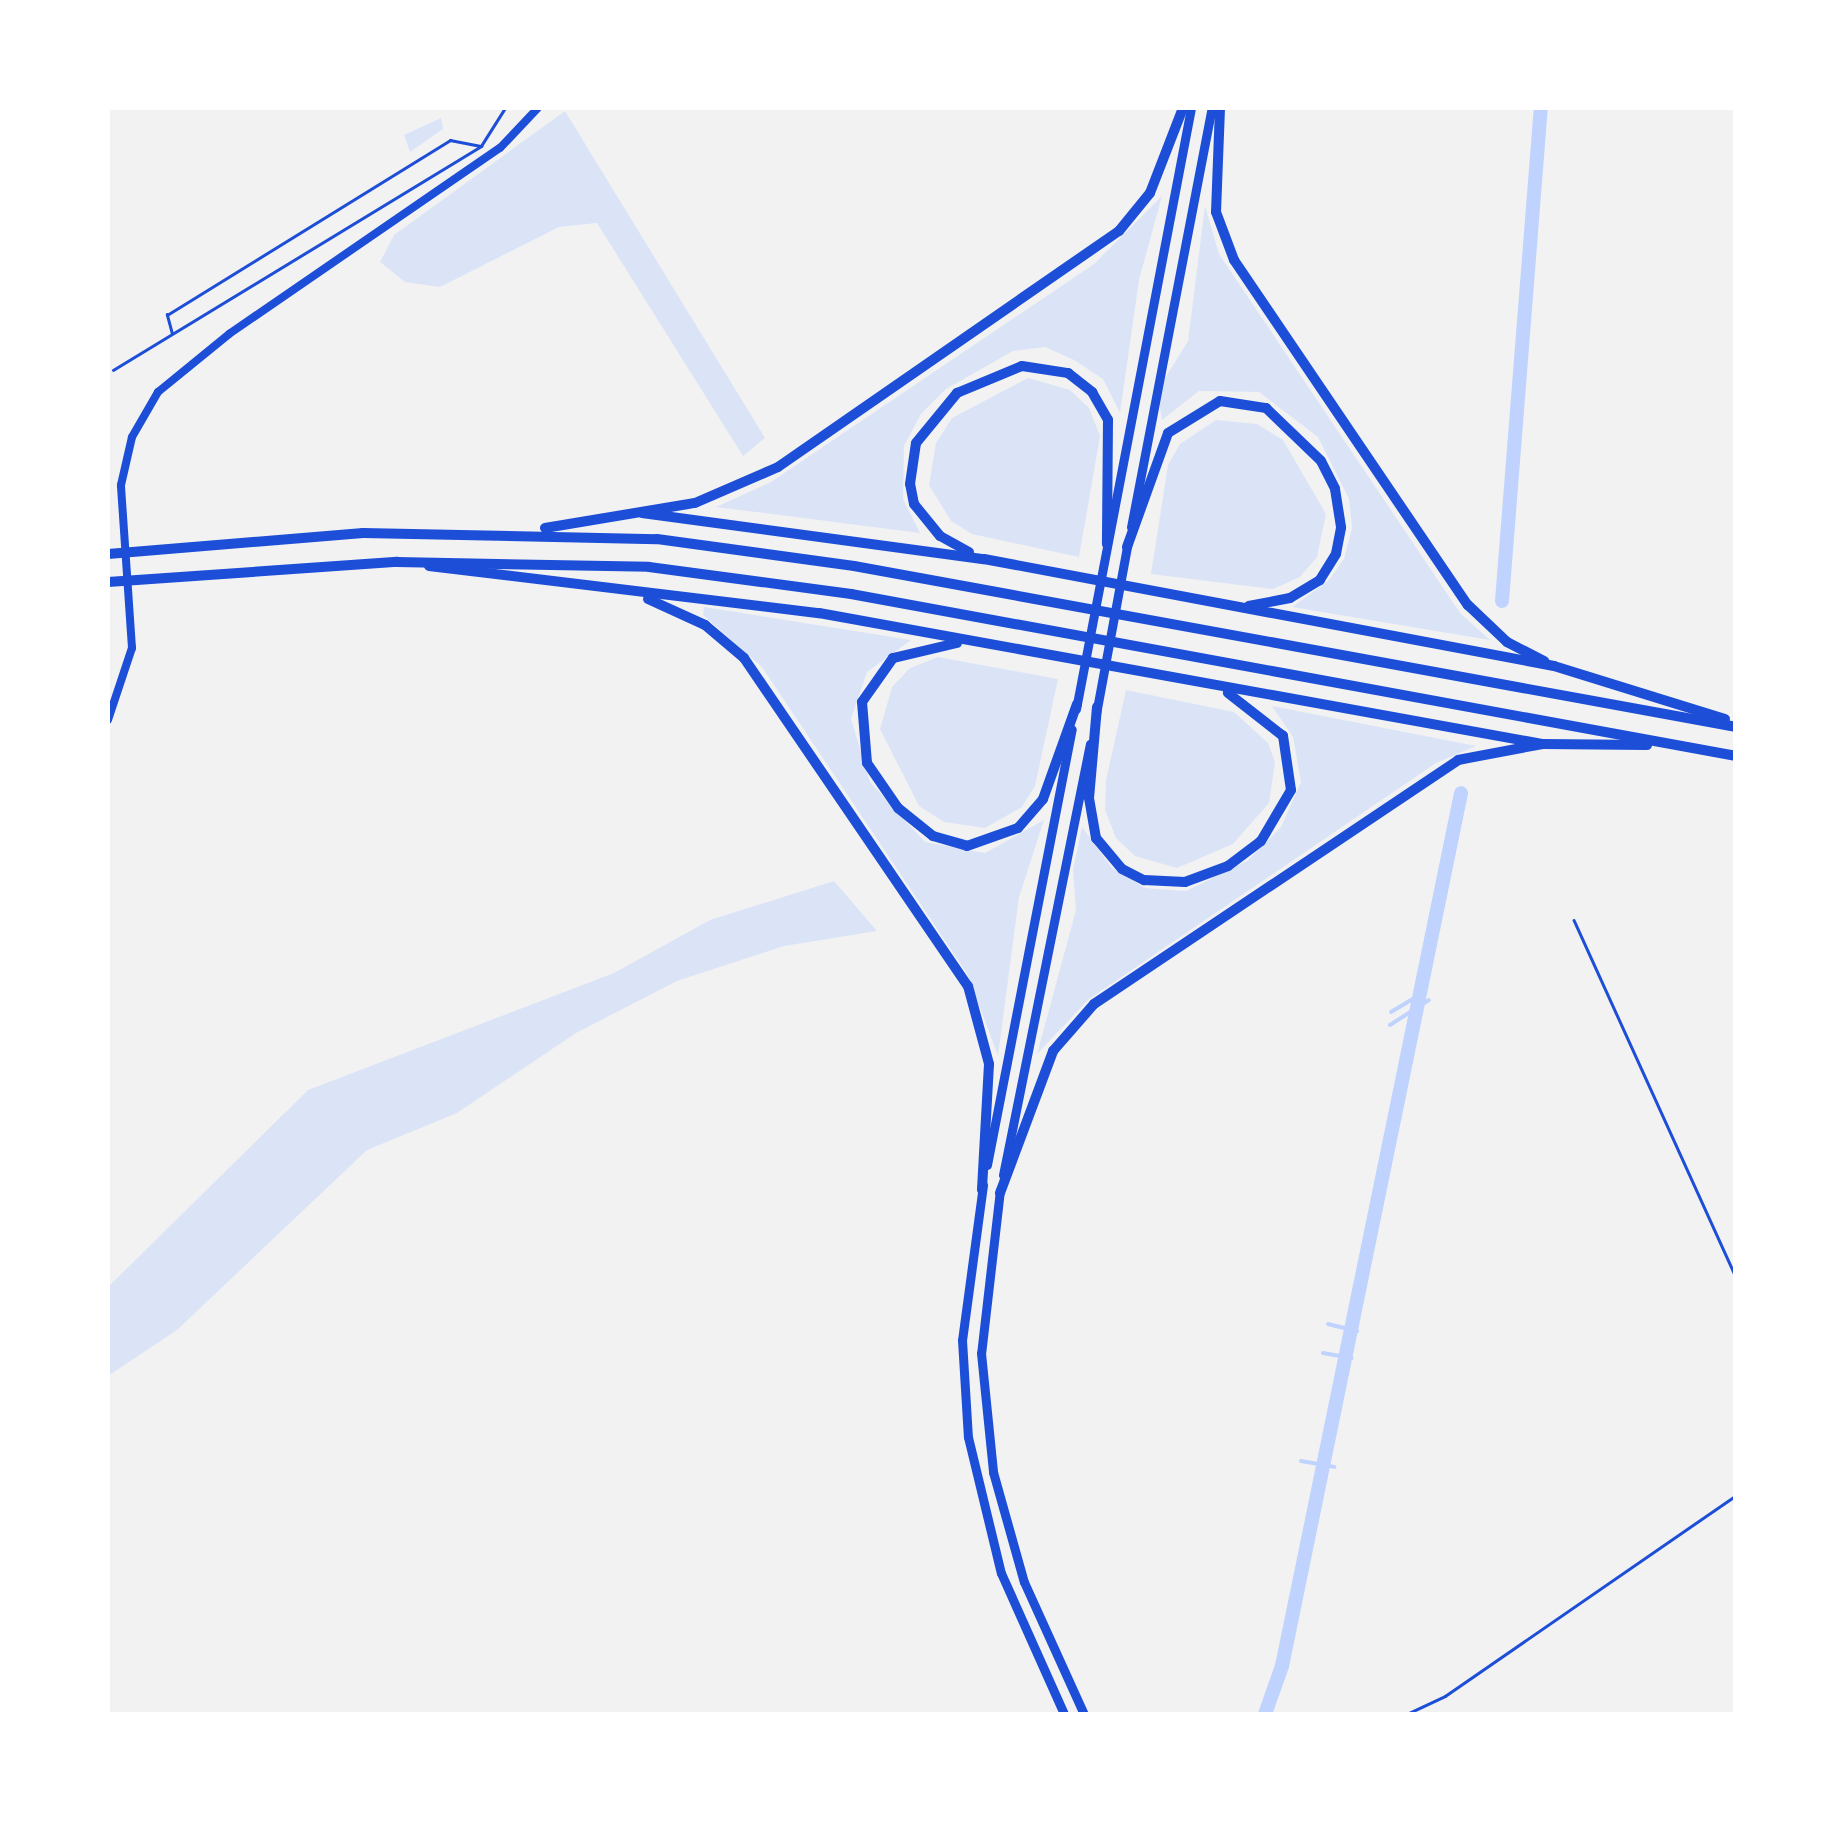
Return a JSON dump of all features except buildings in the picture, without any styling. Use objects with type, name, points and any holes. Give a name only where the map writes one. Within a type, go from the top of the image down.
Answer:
[{"type":"highway","points":[[522,531],[642,513],[748,484],[1081,260],[1139,210],[1160,172],[1182,108]]},
{"type":"highway","points":[[1064,1714],[1001,1572],[974,1476],[962,1340],[982,1190],[1191,108]]},
{"type":"highway","points":[[1084,1714],[1024,1582],[993,1472],[981,1353],[1000,1193],[1212,108]]},
{"type":"highway","points":[[1220,108],[1216,212],[1234,260],[1468,605],[1507,642],[1554,666]]},
{"type":"highway","points":[[984,559],[924,521],[910,484],[910,462],[927,423],[958,393],[1022,366],[1054,368],[1080,381],[1108,420],[1108,544]]},
{"type":"highway","points":[[1127,548],[1168,433],[1220,402],[1266,408],[1321,461],[1341,511],[1340,541],[1330,568],[1305,591],[1233,607]]},
{"type":"highway","points":[[642,513],[984,559],[1554,666],[1736,724]]},
{"type":"highway","points":[[108,554],[292,537],[522,531],[657,538],[836,563],[1736,724]]},
{"type":"highway","points":[[108,582],[396,562],[540,560],[758,579],[1736,756]]},
{"type":"highway","points":[[396,562],[819,613],[1543,744]]},
{"type":"highway","points":[[638,594],[704,625],[744,658],[968,986],[989,1064],[982,1190]]},
{"type":"highway","points":[[969,642],[927,645],[892,658],[862,702],[861,739],[880,787],[933,836],[968,846],[1018,828],[1043,799],[1077,704]]},
{"type":"highway","points":[[1098,707],[1088,798],[1096,838],[1122,869],[1144,880],[1184,882],[1228,866],[1261,841],[1291,790],[1283,736],[1251,705],[1218,687]]},
{"type":"highway","points":[[1000,1193],[1053,1051],[1094,1004],[1433,773],[1486,752],[1543,744],[1674,745]]},
{"type":"street","points":[[108,720],[127,678],[132,618],[119,505],[132,437],[158,392],[229,334],[500,148],[538,108]]},
{"type":"lane","points":[[113,370],[481,146],[505,108]]},
{"type":"lane","points":[[172,334],[167,315],[450,140],[481,146]]},
{"type":"lane","points":[[1574,920],[1736,1277]]},
{"type":"lane","points":[[1407,1714],[1457,1688],[1736,1495]]},
{"type":"shaded area","points":[[565,111],[765,438],[743,456],[597,223],[559,227],[440,287],[405,282],[380,262],[394,235]]},
{"type":"shaded area","points":[[441,118],[443,129],[410,152],[404,135]]},
{"type":"shaded area","points":[[1162,196],[1139,280],[1120,413],[1103,379],[1074,360],[1045,347],[1013,351],[946,389],[921,414],[904,446],[903,499],[920,533],[716,507],[771,482],[1094,264]]},
{"type":"shaded area","points":[[1205,206],[1219,254],[1460,613],[1490,640],[1292,607],[1328,581],[1344,559],[1352,528],[1349,499],[1318,437],[1259,392],[1199,391],[1162,420],[1157,391],[1188,341]]},
{"type":"shaded area","points":[[1028,378],[1070,390],[1089,408],[1100,436],[1079,557],[972,534],[951,521],[929,485],[936,443],[952,418]]},
{"type":"shaded area","points":[[1216,420],[1257,424],[1283,440],[1326,514],[1317,557],[1300,577],[1273,589],[1151,574],[1168,465],[1180,444]]},
{"type":"shaded area","points":[[704,607],[911,640],[867,672],[851,719],[870,782],[925,842],[985,853],[1044,820],[1019,897],[998,1056],[968,975],[762,667],[703,615]]},
{"type":"shaded area","points":[[938,657],[1058,679],[1035,786],[1022,807],[985,828],[944,822],[919,806],[880,729],[892,687],[910,668]]},
{"type":"shaded area","points":[[1126,690],[1234,712],[1268,743],[1275,762],[1269,803],[1233,844],[1177,868],[1135,856],[1116,838],[1105,810],[1106,780]]},
{"type":"shaded area","points":[[1272,706],[1476,746],[1436,763],[1089,999],[1037,1054],[1076,910],[1073,870],[1082,827],[1112,868],[1145,888],[1186,891],[1247,861],[1281,827],[1301,782],[1293,737]]},
{"type":"shaded area","points":[[834,881],[877,931],[784,946],[677,981],[576,1033],[457,1113],[367,1150],[177,1330],[108,1376],[108,1287],[308,1090],[614,973],[710,920]]},
{"type":"waterway","points":[[1502,601],[1541,108]]},
{"type":"waterway","points":[[1265,1714],[1282,1666],[1461,793]]},
{"type":"waterway","points":[[1391,1012],[1423,993]]},
{"type":"waterway","points":[[1390,1025],[1429,1000]]},
{"type":"waterway","points":[[1328,1324],[1357,1331]]},
{"type":"waterway","points":[[1323,1353],[1352,1358]]},
{"type":"waterway","points":[[1301,1461],[1334,1467]]}]
